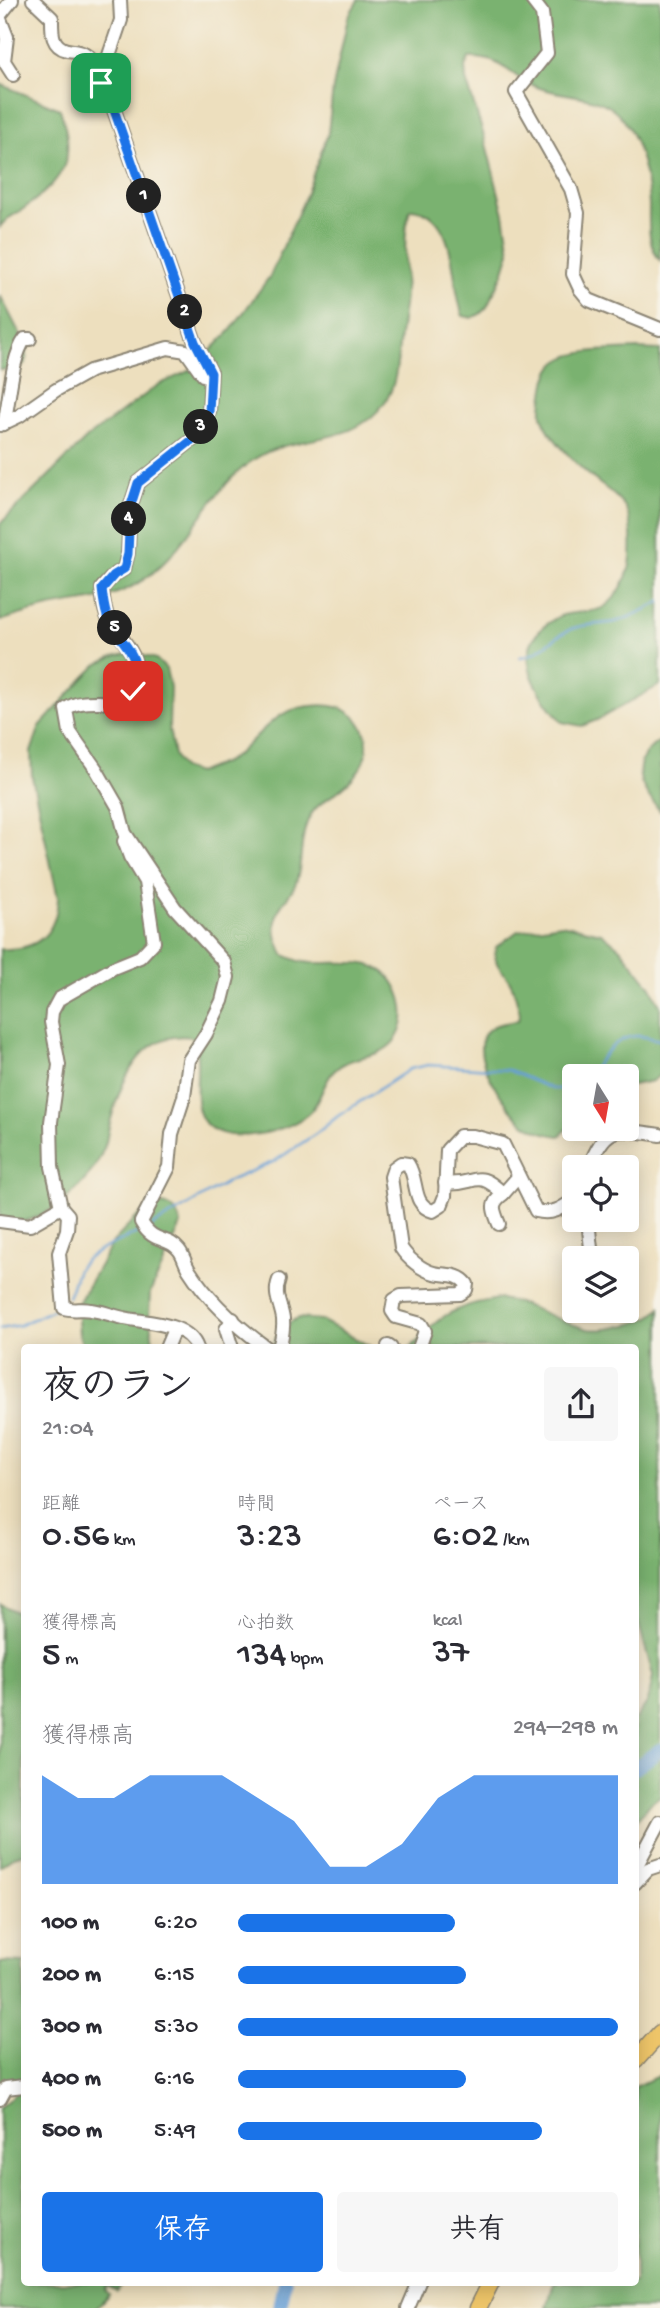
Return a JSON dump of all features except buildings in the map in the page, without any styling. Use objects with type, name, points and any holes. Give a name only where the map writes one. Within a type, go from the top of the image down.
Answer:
[{"type":"main road","points":[[639,2057],[660,2033]]},
{"type":"main road","points":[[478,2308],[489,2286]]},
{"type":"street","points":[[12,0],[0,17],[7,37],[4,61],[13,75]]},
{"type":"street","points":[[33,0],[52,18],[52,36],[55,43],[65,50],[82,52],[91,59],[101,83],[106,87]]},
{"type":"street","points":[[120,0],[121,20],[104,70],[106,87],[195,342],[211,373],[209,412],[192,440],[138,483],[130,508],[129,545],[124,569],[114,575],[102,589],[108,618],[135,659],[137,675],[133,691],[128,698],[120,701],[72,704],[66,709],[66,723],[118,807],[125,833],[144,863],[175,908],[224,962],[228,978],[222,1000],[206,1034],[189,1060],[184,1097],[172,1134],[169,1167],[141,1222],[148,1234],[179,1250],[195,1278],[215,1304],[262,1344]]},
{"type":"street","points":[[532,0],[542,13],[547,53],[516,92],[571,189],[578,213],[573,274],[589,300],[660,329]]},
{"type":"street","points":[[2,424],[20,345],[25,339],[30,339]]},
{"type":"street","points":[[2,424],[90,371],[168,348],[186,351],[203,374],[211,373]]},
{"type":"street","points":[[118,807],[116,820],[130,857],[145,882],[154,942],[140,957],[113,968],[59,999],[52,1012],[51,1022],[59,1065],[51,1122],[51,1167],[61,1207],[68,1215],[67,1230],[59,1253],[64,1308],[90,1309],[174,1329],[194,1339],[196,1344]]},
{"type":"street","points":[[594,1155],[598,1143],[610,1133],[621,1130],[660,1135]]},
{"type":"street","points":[[420,1344],[425,1331],[421,1324],[397,1317],[392,1311],[394,1300],[401,1296],[460,1294],[466,1290],[467,1283],[456,1275],[431,1272],[406,1256],[401,1248],[391,1177],[394,1168],[401,1163],[408,1164],[413,1172],[418,1202],[433,1211],[441,1206],[447,1150],[460,1136],[473,1136],[502,1144],[536,1211],[547,1214],[562,1209]]},
{"type":"street","points":[[445,1183],[459,1185],[476,1177],[483,1178],[503,1194]]},
{"type":"street","points":[[499,1224],[492,1206],[494,1201],[518,1177]]},
{"type":"street","points":[[0,1221],[30,1226],[61,1207]]},
{"type":"street","points":[[279,1280],[276,1298],[283,1321],[280,1344]]},
{"type":"street","points":[[231,1344],[226,1329],[233,1319]]},
{"type":"street","points":[[168,1344],[174,1329]]},
{"type":"street","points":[[639,1861],[660,1822]]},
{"type":"street","points":[[639,1879],[648,1869],[660,1865]]},
{"type":"street","points":[[0,2099],[6,2088],[21,2086]]},
{"type":"street","points":[[408,2308],[417,2286]]},
{"type":"green space","points":[[358,0],[660,0],[660,261],[651,241],[643,165],[634,137],[619,115],[610,107],[593,100],[527,83],[499,64],[469,58],[465,67],[466,80],[504,214],[510,252],[487,307],[472,318],[463,316],[445,235],[437,222],[426,213],[410,209],[405,241],[404,300],[395,375],[389,396],[372,417],[357,427],[287,445],[253,460],[221,490],[167,559],[133,586],[111,595],[41,609],[0,621],[0,524],[87,438],[158,385],[193,369],[230,331],[270,276],[305,198],[328,133],[333,88],[348,17]]},
{"type":"green space","points":[[0,84],[60,109],[65,126],[67,153],[64,165],[51,186],[0,227]]},
{"type":"green space","points":[[0,295],[27,348],[26,362],[19,369],[0,370]]},
{"type":"green space","points":[[660,350],[660,685],[582,726],[562,722],[542,696],[530,668],[532,641],[542,628],[558,617],[599,609],[614,597],[623,585],[630,564],[630,526],[626,509],[621,502],[575,461],[550,433],[542,415],[543,402],[548,377],[554,366],[566,357],[586,352]]},
{"type":"green space","points":[[131,653],[156,659],[166,669],[170,687],[169,729],[174,755],[182,768],[197,773],[230,759],[274,720],[299,708],[321,705],[335,707],[354,716],[361,725],[367,744],[363,763],[342,788],[311,814],[303,835],[296,883],[277,915],[276,934],[284,955],[296,960],[366,964],[388,975],[396,986],[403,1005],[402,1024],[394,1041],[387,1048],[349,1061],[334,1071],[314,1108],[301,1119],[274,1131],[243,1136],[216,1131],[206,1124],[200,1115],[196,1047],[192,1037],[174,1037],[158,1042],[145,1051],[126,1078],[113,1111],[105,1146],[84,1181],[65,1200],[43,1214],[25,1221],[0,1224],[0,949],[24,947],[42,938],[53,922],[58,898],[32,777],[31,752],[40,726],[97,665],[113,657]]},
{"type":"green space","points":[[660,742],[660,811],[645,790],[640,768],[647,752]]},
{"type":"green space","points":[[561,924],[601,933],[620,948],[651,987],[660,1006],[660,1075],[652,1081],[639,1084],[639,1064],[562,1064],[560,1136],[532,1128],[516,1116],[491,1079],[481,1052],[482,1040],[488,1030],[518,1020],[520,1013],[512,986],[497,964],[495,954],[496,947],[518,931]]},
{"type":"green space","points":[[155,1203],[166,1205],[172,1208],[181,1225],[150,1293],[149,1317],[154,1344],[82,1344],[77,1305],[113,1242]]},
{"type":"green space","points":[[499,1299],[522,1304],[562,1320],[562,1323],[593,1329],[639,1323],[660,1308],[660,1796],[639,1817],[639,1714],[648,1701],[653,1676],[639,1625],[639,1344],[414,1344],[433,1325],[455,1310]]},
{"type":"green space","points":[[299,1318],[321,1320],[365,1344],[273,1344],[281,1329]]},
{"type":"green space","points":[[0,1604],[21,1614],[21,1854],[0,1866]]},
{"type":"green space","points":[[0,1962],[21,1963],[21,2087],[12,2078],[0,2086]]},
{"type":"green space","points":[[660,2075],[660,2308],[547,2308],[553,2286],[639,2286],[639,2085]]},
{"type":"green space","points":[[21,2087],[21,2286],[107,2286],[105,2290],[109,2294],[96,2308],[0,2308],[0,2108]]},
{"type":"green space","points":[[107,2286],[120,2286],[117,2291]]},
{"type":"waterway","points":[[520,657],[533,653],[573,628],[621,620],[660,602]]},
{"type":"waterway","points":[[597,1064],[615,1044],[629,1037],[660,1040]]},
{"type":"waterway","points":[[151,1227],[231,1180],[275,1161],[410,1069],[428,1065],[508,1070],[552,1089],[562,1089]]},
{"type":"waterway","points":[[68,1297],[78,1270],[85,1260],[142,1230]]},
{"type":"waterway","points":[[0,1329],[20,1325],[59,1307]]},
{"type":"waterway","points":[[639,1765],[660,1750]]},
{"type":"waterway","points":[[280,2308],[284,2286]]},
{"type":"route","points":[[101,83],[106,87],[195,342],[211,373],[209,412],[202,426],[192,440],[138,483],[130,508],[130,538],[124,569],[114,575],[102,589],[108,618],[135,659],[137,675],[133,691]]}]
